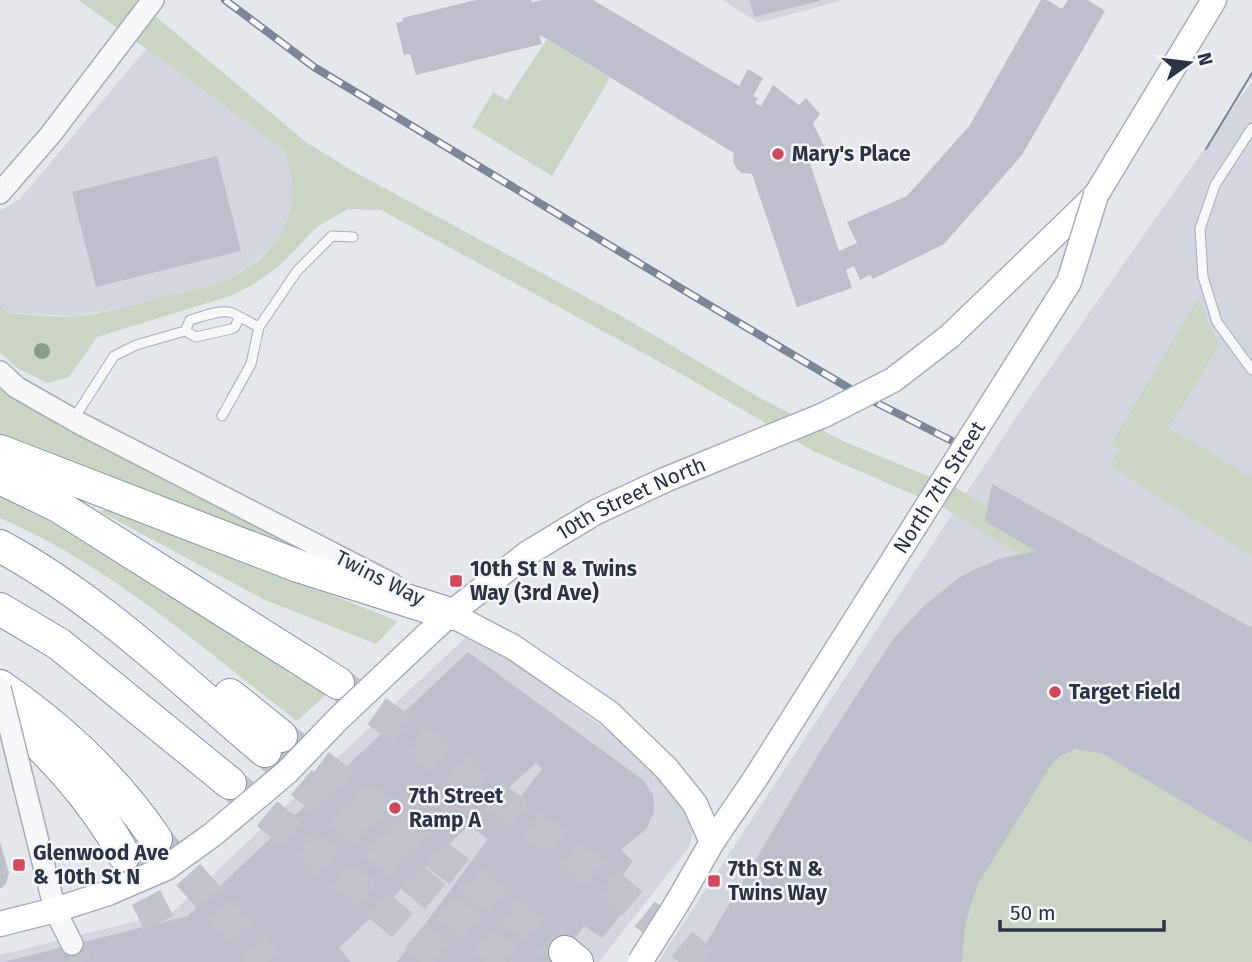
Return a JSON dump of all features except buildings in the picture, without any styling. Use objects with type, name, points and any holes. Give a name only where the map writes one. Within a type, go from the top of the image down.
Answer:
[{"type":"highway","points":[[0,451],[298,566],[450,614]]},
{"type":"highway","points":[[0,478],[58,506],[338,683]]},
{"type":"highway","points":[[0,546],[84,590],[132,620],[273,743]]},
{"type":"highway","points":[[0,608],[59,644],[230,783]]},
{"type":"highway","points":[[0,687],[51,723],[94,762],[156,839]]},
{"type":"highway","points":[[0,708],[40,744],[81,790],[114,836],[124,855]]},
{"type":"main road","name":"North 7th Street","points":[[639,962],[712,842],[755,779],[1069,282],[1096,195],[1214,0]]},
{"type":"main road","name":"10th Street North","points":[[0,924],[55,910],[166,868],[212,835],[287,772],[338,719],[450,614],[528,553],[596,512],[824,415],[892,380],[950,336],[1096,195]]},
{"type":"main road","name":"Twins Way","points":[[450,614],[513,647],[609,713],[667,769],[695,804],[712,842]]},
{"type":"street","points":[[0,193],[51,134],[153,0]]},
{"type":"street","points":[[0,166],[29,159]]},
{"type":"street","name":"Twins Way","points":[[0,372],[16,387],[73,419],[450,614]]},
{"type":"street","points":[[0,687],[55,910],[72,944]]},
{"type":"lane","points":[[1252,128],[1215,185],[1200,229],[1203,277],[1217,322],[1252,370]]},
{"type":"lane","points":[[222,416],[251,364],[259,327],[298,271],[332,236],[353,236]]},
{"type":"lane","points":[[185,331],[188,323],[195,318],[230,312],[259,327]]},
{"type":"lane","points":[[73,419],[114,356],[136,345],[185,331],[196,337],[235,327],[239,318]]},
{"type":"shaded area","points":[[723,0],[844,0],[758,23]]},
{"type":"shaded area","points":[[146,49],[282,148],[292,173],[292,203],[286,228],[269,249],[249,267],[223,281],[121,308],[75,316],[6,313],[0,304],[0,211],[20,199]]},
{"type":"shaded area","name":"Target Field","points":[[1252,81],[1252,962],[658,962],[1021,410]]},
{"type":"shaded area","name":"7th Street Ramp A","points":[[474,635],[673,779],[694,828],[689,847],[599,962],[0,962],[0,955],[173,912],[466,637]]},
{"type":"green space","name":"Target Field","points":[[79,0],[136,0],[306,142],[351,170],[623,317],[762,399],[843,441],[955,487],[987,507],[992,484],[1252,628],[1252,962],[695,962],[805,776],[894,639],[924,605],[960,577],[981,566],[1019,554],[942,507],[813,451],[685,376],[381,210],[348,209],[318,226],[280,265],[254,284],[230,296],[97,337],[69,377],[48,383],[17,368],[0,352],[0,304],[6,313],[76,316],[118,309],[222,281],[260,259],[284,228],[290,209],[290,169],[282,148]]},
{"type":"green space","points":[[547,39],[610,78],[552,176],[472,127],[493,92],[507,100]]},
{"type":"green space","points":[[1198,298],[1219,346],[1169,428],[1252,478],[1252,556],[1110,466],[1119,449],[1111,444]]},
{"type":"green space","points":[[0,389],[288,541],[285,547],[0,438]]},
{"type":"green space","points":[[0,489],[26,502],[330,691],[297,721],[191,637],[118,584],[41,538],[0,518]]},
{"type":"green space","points":[[106,507],[397,622],[376,644],[265,600],[101,512]]},
{"type":"tunnel","points":[[338,683],[511,809],[704,962]]},
{"type":"tunnel","points":[[281,736],[565,952]]},
{"type":"tunnel","points":[[265,751],[511,962]]},
{"type":"tunnel","points":[[230,783],[445,962]]},
{"type":"tunnel","points":[[156,839],[267,962]]},
{"type":"tunnel","points":[[124,855],[159,923]]},
{"type":"tunnel","points":[[72,944],[82,962]]},
{"type":"tram line","points":[[1206,149],[1252,73]]},
{"type":"railway","points":[[225,0],[314,67],[859,394],[972,451]]},
{"type":"place","name":"Mary's Place","points":[[778,154]]},
{"type":"place","name":"10th St N & Twins Way (3rd Ave)","points":[[456,581]]},
{"type":"place","name":"Target Field","points":[[1055,692]]},
{"type":"place","name":"7th Street Ramp A","points":[[395,808]]},
{"type":"place","name":"Glenwood Ave & 10th St N","points":[[19,865]]},
{"type":"place","name":"7th St N & Twins Way","points":[[714,881]]}]
